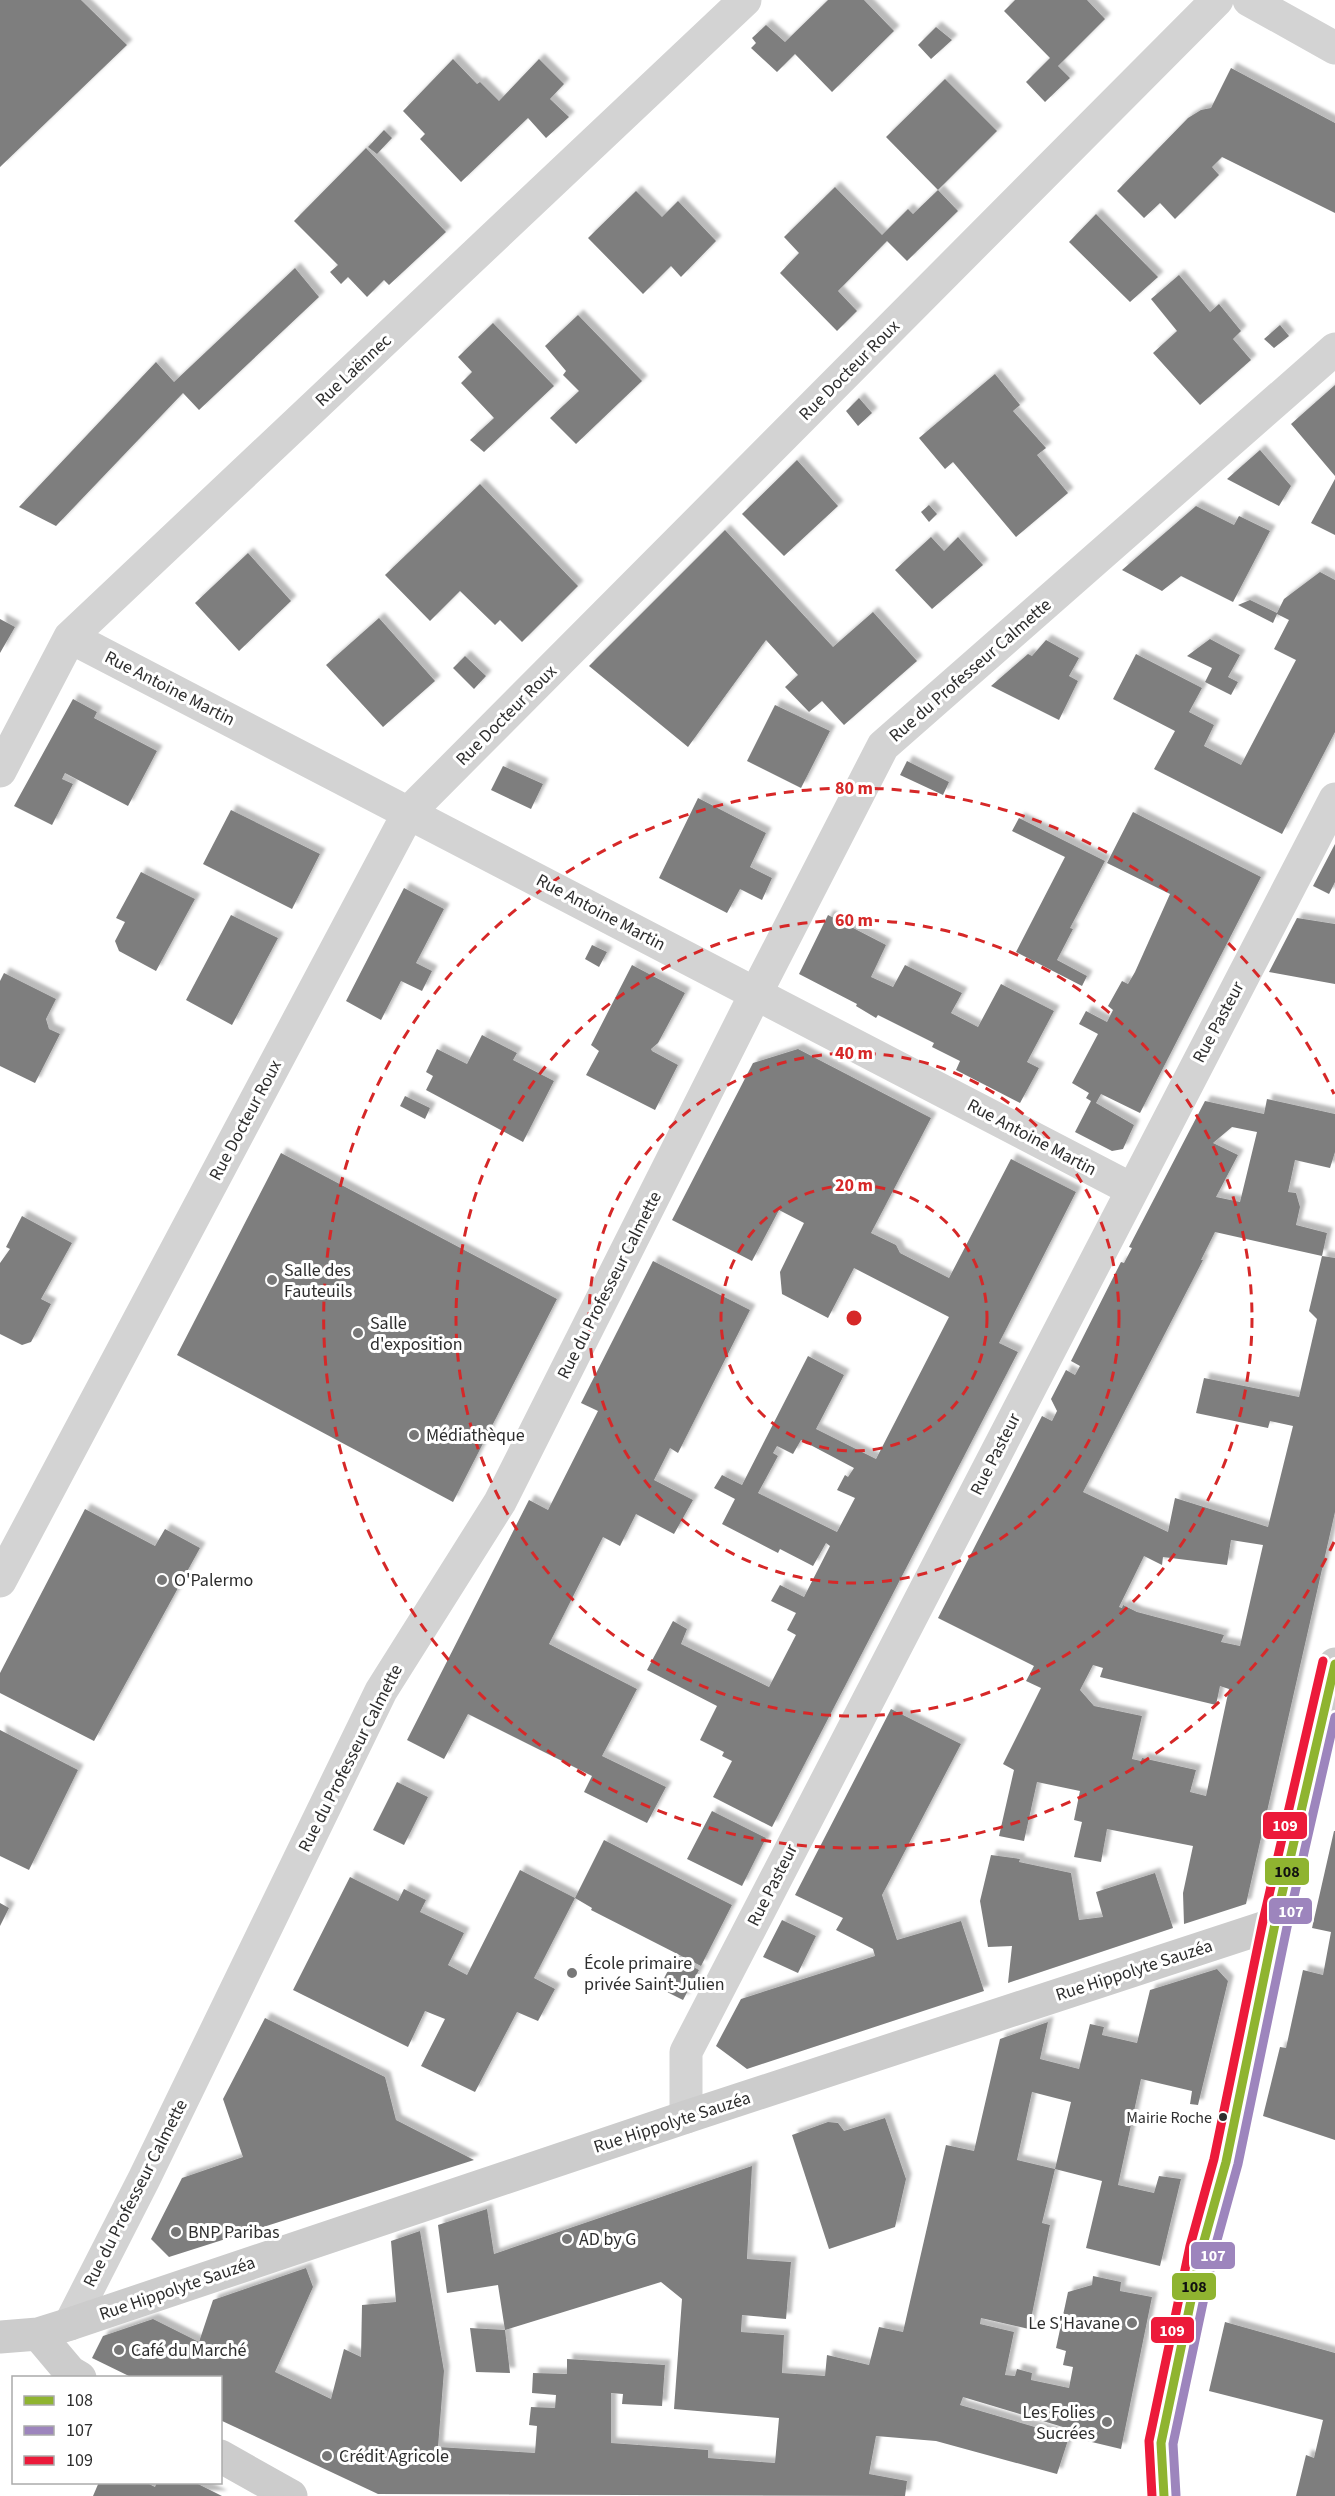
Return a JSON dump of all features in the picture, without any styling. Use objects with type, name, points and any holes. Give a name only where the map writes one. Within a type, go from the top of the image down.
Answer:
[{"type":"street","name":"Rue Laënnec","points":[[0,771],[70,637],[746,0]]},
{"type":"street","name":"Rue Docteur Roux","points":[[0,1581],[409,812],[1217,0]]},
{"type":"street","points":[[1249,0],[1335,48]]},
{"type":"street","name":"Rue du Professeur Calmette","points":[[70,2324],[144,2179],[381,1691],[500,1502],[883,746],[1335,349]]},
{"type":"street","name":"Rue Antoine Martin","points":[[70,637],[1131,1189]]},
{"type":"street","name":"Rue Pasteur","points":[[686,2117],[686,2052],[1335,799]]},
{"type":"street","points":[[1164,2496],[1161,2443],[1202,2248],[1226,2162],[1275,1924],[1335,1664]]},
{"type":"street","name":"Rue Hippolyte Sauzéa","points":[[70,2324],[686,2117],[1275,1924]]},
{"type":"street","points":[[0,2337],[38,2334],[70,2324]]},
{"type":"street","points":[[38,2334],[70,2372],[77,2376]]},
{"type":"street","points":[[222,2457],[291,2496]]},
{"type":"building","points":[[0,0],[81,0],[127,45],[0,167]]},
{"type":"building","points":[[828,0],[864,0],[894,31],[832,92],[795,54],[777,72],[751,48],[756,43],[752,38],[766,25],[785,42]]},
{"type":"building","points":[[1015,0],[1087,0],[1105,19],[1058,66],[1070,78],[1045,102],[1026,82],[1050,58],[1004,11]]},
{"type":"building","points":[[936,27],[952,40],[931,59],[918,45]]},
{"type":"building","points":[[453,59],[477,84],[480,82],[499,101],[539,59],[564,84],[550,99],[569,117],[546,138],[528,118],[461,182],[420,139],[425,134],[403,111]]},
{"type":"building","points":[[1231,68],[1335,123],[1335,213],[1222,157],[1212,167],[1219,175],[1175,219],[1160,203],[1144,218],[1117,191],[1188,118],[1201,110],[1211,108]]},
{"type":"building","points":[[945,79],[997,131],[938,190],[886,137]]},
{"type":"building","points":[[384,130],[392,138],[377,154],[368,147]]},
{"type":"building","points":[[366,148],[446,232],[389,285],[384,280],[367,297],[348,277],[341,284],[330,272],[338,265],[294,221]]},
{"type":"building","points":[[835,187],[882,235],[908,209],[913,214],[938,190],[958,211],[907,261],[887,241],[838,291],[857,311],[837,331],[780,273],[799,253],[784,237]]},
{"type":"building","points":[[636,191],[662,217],[678,201],[716,241],[681,277],[671,266],[643,294],[588,238]]},
{"type":"building","points":[[1096,214],[1158,277],[1130,302],[1069,242]]},
{"type":"building","points":[[295,268],[319,297],[199,410],[183,393],[56,526],[19,507],[156,362],[174,382]]},
{"type":"building","points":[[1179,275],[1210,312],[1219,304],[1241,331],[1233,339],[1251,360],[1200,405],[1153,353],[1177,331],[1151,299]]},
{"type":"building","points":[[578,315],[642,381],[576,444],[550,418],[579,391],[563,375],[566,371],[545,346]]},
{"type":"building","points":[[493,323],[554,386],[484,452],[470,440],[494,418],[461,383],[472,372],[458,357]]},
{"type":"building","points":[[1280,325],[1289,336],[1274,348],[1264,339]]},
{"type":"building","points":[[995,374],[1020,405],[1013,411],[1046,448],[1037,455],[1068,493],[1016,537],[953,462],[945,469],[919,438]]},
{"type":"building","points":[[1335,385],[1335,476],[1291,424]]},
{"type":"building","points":[[859,398],[872,413],[858,426],[846,411]]},
{"type":"building","points":[[1260,450],[1291,486],[1279,506],[1227,479]]},
{"type":"building","points":[[797,460],[838,506],[784,556],[742,514]]},
{"type":"building","points":[[1335,479],[1335,535],[1311,523]]},
{"type":"building","points":[[480,484],[578,586],[522,642],[500,620],[495,625],[460,591],[430,621],[385,575]]},
{"type":"building","points":[[929,505],[937,514],[929,522],[921,512]]},
{"type":"building","points":[[1196,506],[1234,525],[1239,516],[1270,531],[1233,602],[1181,576],[1162,591],[1122,570]]},
{"type":"building","points":[[725,530],[833,647],[873,612],[917,661],[844,725],[822,701],[809,712],[785,687],[798,675],[766,640],[688,747],[589,666]]},
{"type":"building","points":[[931,537],[944,551],[958,537],[983,565],[932,609],[895,570]]},
{"type":"building","points":[[248,553],[291,601],[239,651],[195,603]]},
{"type":"building","points":[[1320,572],[1335,580],[1335,732],[1282,834],[1154,769],[1175,731],[1113,699],[1136,654],[1202,688],[1189,712],[1214,725],[1204,746],[1241,765],[1296,660],[1274,649],[1289,620],[1277,614],[1273,623],[1238,605],[1250,600],[1277,613],[1284,599]]},
{"type":"building","points":[[379,618],[435,681],[383,727],[326,665]]},
{"type":"building","points":[[0,619],[15,627],[0,653]]},
{"type":"building","points":[[1210,639],[1240,655],[1228,677],[1238,682],[1231,695],[1205,682],[1212,668],[1187,656]]},
{"type":"building","points":[[1046,640],[1079,658],[1069,676],[1078,681],[1059,720],[991,686],[1028,654],[1032,656]]},
{"type":"building","points":[[465,656],[486,676],[474,689],[453,668]]},
{"type":"building","points":[[73,699],[97,712],[94,718],[157,751],[128,806],[65,773],[62,779],[73,784],[52,825],[14,806]]},
{"type":"building","points":[[775,705],[830,731],[801,788],[747,761]]},
{"type":"building","points":[[907,761],[949,782],[943,795],[900,775]]},
{"type":"building","points":[[503,766],[543,784],[531,809],[491,790]]},
{"type":"building","points":[[698,798],[766,833],[750,867],[772,878],[762,900],[740,889],[727,913],[659,878]]},
{"type":"building","points":[[231,810],[320,854],[292,909],[203,864]]},
{"type":"building","points":[[1133,812],[1261,877],[1140,1113],[1101,1094],[1096,1103],[1134,1125],[1123,1149],[1112,1151],[1075,1132],[1091,1101],[1086,1098],[1089,1093],[1072,1083],[1098,1034],[1079,1024],[1086,1011],[1107,1022],[1113,1010],[1108,1006],[1122,981],[1128,984],[1135,972],[1170,894],[1107,863]]},
{"type":"building","points":[[1019,818],[1105,861],[1070,928],[1073,929],[1057,960],[1087,976],[1082,986],[1016,952],[1065,857],[1012,831]]},
{"type":"building","points":[[1335,844],[1335,882],[1329,894],[1313,886]]},
{"type":"building","points":[[141,872],[195,899],[156,971],[119,951],[115,941],[125,922],[116,918]]},
{"type":"building","points":[[404,888],[444,909],[416,963],[432,971],[422,991],[401,981],[381,1020],[346,1001]]},
{"type":"building","points":[[231,915],[278,938],[232,1025],[186,1000]]},
{"type":"building","points":[[828,915],[886,945],[871,977],[893,987],[905,965],[962,993],[951,1013],[978,1027],[1001,984],[1054,1011],[1027,1062],[1039,1068],[1020,1103],[956,1070],[960,1061],[932,1047],[934,1043],[878,1015],[876,1018],[856,1006],[857,1004],[799,974]]},
{"type":"building","points":[[1297,918],[1335,924],[1335,984],[1269,972]]},
{"type":"building","points":[[592,945],[607,952],[599,967],[585,959]]},
{"type":"building","points":[[632,965],[685,993],[658,1043],[651,1049],[678,1065],[655,1110],[586,1075],[599,1051],[591,1045]]},
{"type":"building","points":[[4,973],[56,999],[46,1019],[49,1029],[60,1034],[35,1083],[0,1066],[0,981]]},
{"type":"building","points":[[482,1035],[517,1053],[513,1060],[554,1081],[523,1142],[426,1090],[433,1076],[426,1072],[437,1049],[467,1064]]},
{"type":"building","points":[[798,1049],[931,1118],[871,1233],[896,1245],[900,1253],[949,1278],[1011,1159],[1076,1192],[999,1343],[1018,1352],[772,1827],[713,1797],[732,1761],[722,1756],[724,1752],[700,1740],[717,1706],[647,1670],[673,1621],[687,1629],[681,1644],[769,1687],[796,1635],[787,1630],[796,1613],[771,1601],[780,1585],[804,1597],[830,1546],[826,1543],[813,1566],[780,1549],[778,1553],[722,1524],[735,1499],[714,1488],[722,1475],[742,1485],[808,1356],[844,1375],[816,1429],[876,1459],[949,1317],[854,1268],[828,1318],[782,1294],[780,1272],[804,1223],[779,1210],[752,1261],[672,1220],[753,1063]],"holes":[[[801,1440],[854,1468],[848,1477],[845,1475],[837,1490],[855,1498],[837,1532],[758,1493],[778,1456],[773,1453],[777,1446],[793,1454]]]},
{"type":"building","points":[[405,1096],[430,1108],[425,1119],[400,1106]]},
{"type":"building","points":[[1267,1099],[1335,1114],[1335,1152],[1330,1168],[1295,1160],[1288,1192],[1296,1193],[1300,1207],[1296,1225],[1327,1233],[1322,1256],[1335,1258],[1335,1512],[1246,1904],[1184,1924],[1183,1893],[1193,1846],[1107,1829],[1101,1862],[1074,1857],[1082,1822],[1074,1820],[1080,1791],[1037,1782],[1024,1841],[999,1836],[1014,1770],[1003,1764],[1041,1688],[1026,1681],[1034,1666],[938,1618],[1042,1416],[1052,1421],[1057,1411],[1051,1399],[1066,1370],[1075,1375],[1080,1366],[1071,1361],[1121,1262],[1124,1263],[1132,1248],[1129,1247],[1205,1101],[1264,1114]],"holes":[[[1232,1127],[1257,1132],[1240,1202],[1216,1197],[1238,1155],[1213,1143]],[[1215,1232],[1322,1256],[1309,1311],[1317,1319],[1299,1397],[1204,1378],[1196,1413],[1268,1428],[1270,1421],[1293,1426],[1268,1527],[1175,1498],[1168,1532],[1083,1492],[1203,1260],[1201,1260]],[[1231,1540],[1263,1545],[1240,1646],[1221,1642],[1224,1635],[1137,1612],[1123,1605],[1122,1608],[1119,1607],[1144,1556],[1162,1565],[1163,1557],[1227,1565]],[[1093,1665],[1103,1668],[1100,1677],[1216,1705],[1220,1686],[1229,1689],[1206,1796],[1190,1792],[1196,1770],[1142,1758],[1141,1761],[1132,1759],[1142,1716],[1094,1706],[1080,1690]]]},
{"type":"building","points":[[281,1153],[557,1299],[453,1502],[177,1355]]},
{"type":"building","points":[[22,1216],[72,1243],[41,1299],[51,1304],[31,1342],[22,1345],[0,1334],[0,1263],[10,1249],[6,1247]]},
{"type":"building","points":[[653,1261],[750,1310],[678,1453],[670,1448],[654,1480],[693,1500],[674,1534],[636,1514],[620,1546],[603,1537],[549,1644],[637,1689],[602,1756],[666,1787],[647,1823],[584,1792],[592,1776],[468,1714],[444,1759],[407,1740],[529,1500],[548,1510],[598,1411],[581,1403]]},
{"type":"building","points":[[85,1509],[155,1546],[165,1529],[200,1548],[94,1741],[0,1693],[0,1673]]},
{"type":"building","points":[[891,1709],[961,1744],[882,1895],[897,1940],[961,1921],[984,1991],[747,2069],[716,2046],[741,1999],[875,1956],[873,1949],[836,1930],[843,1918],[795,1895]]},
{"type":"building","points":[[0,1730],[78,1770],[29,1870],[0,1856]]},
{"type":"building","points":[[397,1782],[428,1797],[404,1845],[373,1830]]},
{"type":"building","points":[[712,1811],[766,1838],[742,1886],[687,1859]]},
{"type":"building","points":[[1334,1831],[1335,2140],[1263,2116],[1280,2047],[1286,2048],[1303,1970],[1323,1975],[1331,1932],[1312,1928]]},
{"type":"building","points":[[604,1840],[732,1905],[701,1966],[591,1910],[592,1908],[575,1898]]},
{"type":"building","points":[[991,1855],[1020,1859],[1019,1862],[1071,1873],[1079,1920],[1103,1917],[1096,1892],[1155,1873],[1173,1928],[1008,1983],[1012,1946],[988,1947],[980,1901]]},
{"type":"building","points":[[520,1870],[575,1898],[534,1978],[555,1989],[538,2021],[517,2012],[475,2092],[421,2066],[445,2019],[425,2011],[408,2047],[293,1990],[350,1877],[398,1901],[404,1889],[426,1900],[420,1912],[464,1933],[448,1965],[467,1975]]},
{"type":"building","points":[[0,1903],[9,1908],[0,1926]]},
{"type":"building","points":[[782,1920],[816,1936],[798,1973],[763,1957]]},
{"type":"building","points":[[675,1957],[699,1970],[683,2000],[659,1988]]},
{"type":"building","points":[[1217,1969],[1228,1981],[1198,2105],[1190,2104],[1192,2091],[1141,2079],[1118,2185],[1154,2193],[1159,2176],[1181,2179],[1160,2266],[1086,2248],[1102,2181],[1055,2169],[1042,2223],[1050,2225],[1029,2329],[981,2318],[980,2324],[1014,2332],[1005,2375],[1015,2376],[1017,2369],[1032,2373],[1031,2380],[1069,2388],[1073,2367],[1063,2365],[1066,2351],[1056,2348],[1068,2292],[1092,2285],[1093,2276],[1121,2282],[1120,2291],[1152,2297],[1121,2449],[1075,2438],[1076,2431],[963,2397],[960,2405],[1069,2437],[1057,2474],[936,2441],[876,2436],[869,2474],[907,2481],[905,2496],[378,2494],[222,2421],[222,2376],[129,2376],[92,2358],[103,2336],[153,2319],[199,2342],[213,2300],[306,2268],[313,2287],[275,2372],[331,2399],[344,2349],[361,2357],[362,2305],[396,2302],[391,2241],[420,2231],[444,2371],[438,2447],[535,2453],[537,2426],[529,2425],[531,2407],[555,2408],[556,2395],[532,2393],[533,2373],[567,2374],[567,2359],[665,2365],[662,2406],[622,2404],[623,2394],[611,2393],[611,2443],[708,2450],[708,2458],[775,2463],[779,2418],[674,2409],[682,2299],[661,2282],[505,2330],[498,2285],[447,2293],[438,2225],[487,2209],[494,2254],[752,2166],[747,2259],[791,2262],[786,2319],[742,2315],[741,2332],[784,2335],[782,2373],[825,2376],[827,2355],[869,2365],[879,2327],[903,2332],[946,2145],[974,2151],[1000,2039],[1048,2022],[1040,2059],[1079,2069],[1090,2024],[1104,2027],[1102,2035],[1137,2043],[1150,1990]],"holes":[[[1032,2092],[1071,2102],[1055,2169],[1017,2160]]]},
{"type":"building","points":[[265,2018],[385,2077],[396,2120],[474,2160],[169,2257],[151,2239],[182,2178],[243,2157],[223,2099]]},
{"type":"building","points":[[885,2118],[906,2179],[895,2227],[829,2249],[792,2135],[828,2122],[838,2123],[844,2131]]},
{"type":"building","points":[[1225,2322],[1335,2353],[1335,2496],[1296,2496],[1306,2455],[1314,2458],[1323,2420],[1209,2391]]},
{"type":"building","points":[[470,2328],[505,2330],[510,2373],[476,2372]]},
{"type":"building","points":[[98,2484],[149,2484],[155,2487],[156,2484],[198,2484],[222,2496],[93,2496]]},
{"type":"transit line","name":"109","points":[[1152,2496],[1149,2441],[1190,2246],[1214,2159],[1263,1921],[1323,1661]]},
{"type":"transit line","name":"108","points":[[1164,2496],[1161,2443],[1202,2248],[1226,2162],[1275,1924],[1335,1664]]},
{"type":"transit line","name":"107","points":[[1176,2495],[1173,2444],[1214,2251],[1238,2164],[1287,1927],[1335,1717]]},
{"type":"place","name":"Salle des Fauteuils","points":[[272,1280]]},
{"type":"place","name":"Salle d'exposition","points":[[358,1333]]},
{"type":"place","name":"Médiathèque","points":[[414,1435]]},
{"type":"place","name":"O'Palermo","points":[[162,1580]]},
{"type":"place","name":"École primaire privée Saint-Julien","points":[[572,1973]]},
{"type":"place","name":"Mairie Roche","points":[[1223,2117]]},
{"type":"place","name":"BNP Paribas","points":[[176,2232]]},
{"type":"place","name":"AD by G","points":[[567,2239]]},
{"type":"place","name":"Le S'Havane","points":[[1132,2323]]},
{"type":"place","name":"Café du Marché","points":[[119,2350]]},
{"type":"place","name":"Les Folies Sucrées","points":[[1107,2422]]},
{"type":"place","name":"Crédit Agricole","points":[[327,2456]]}]
